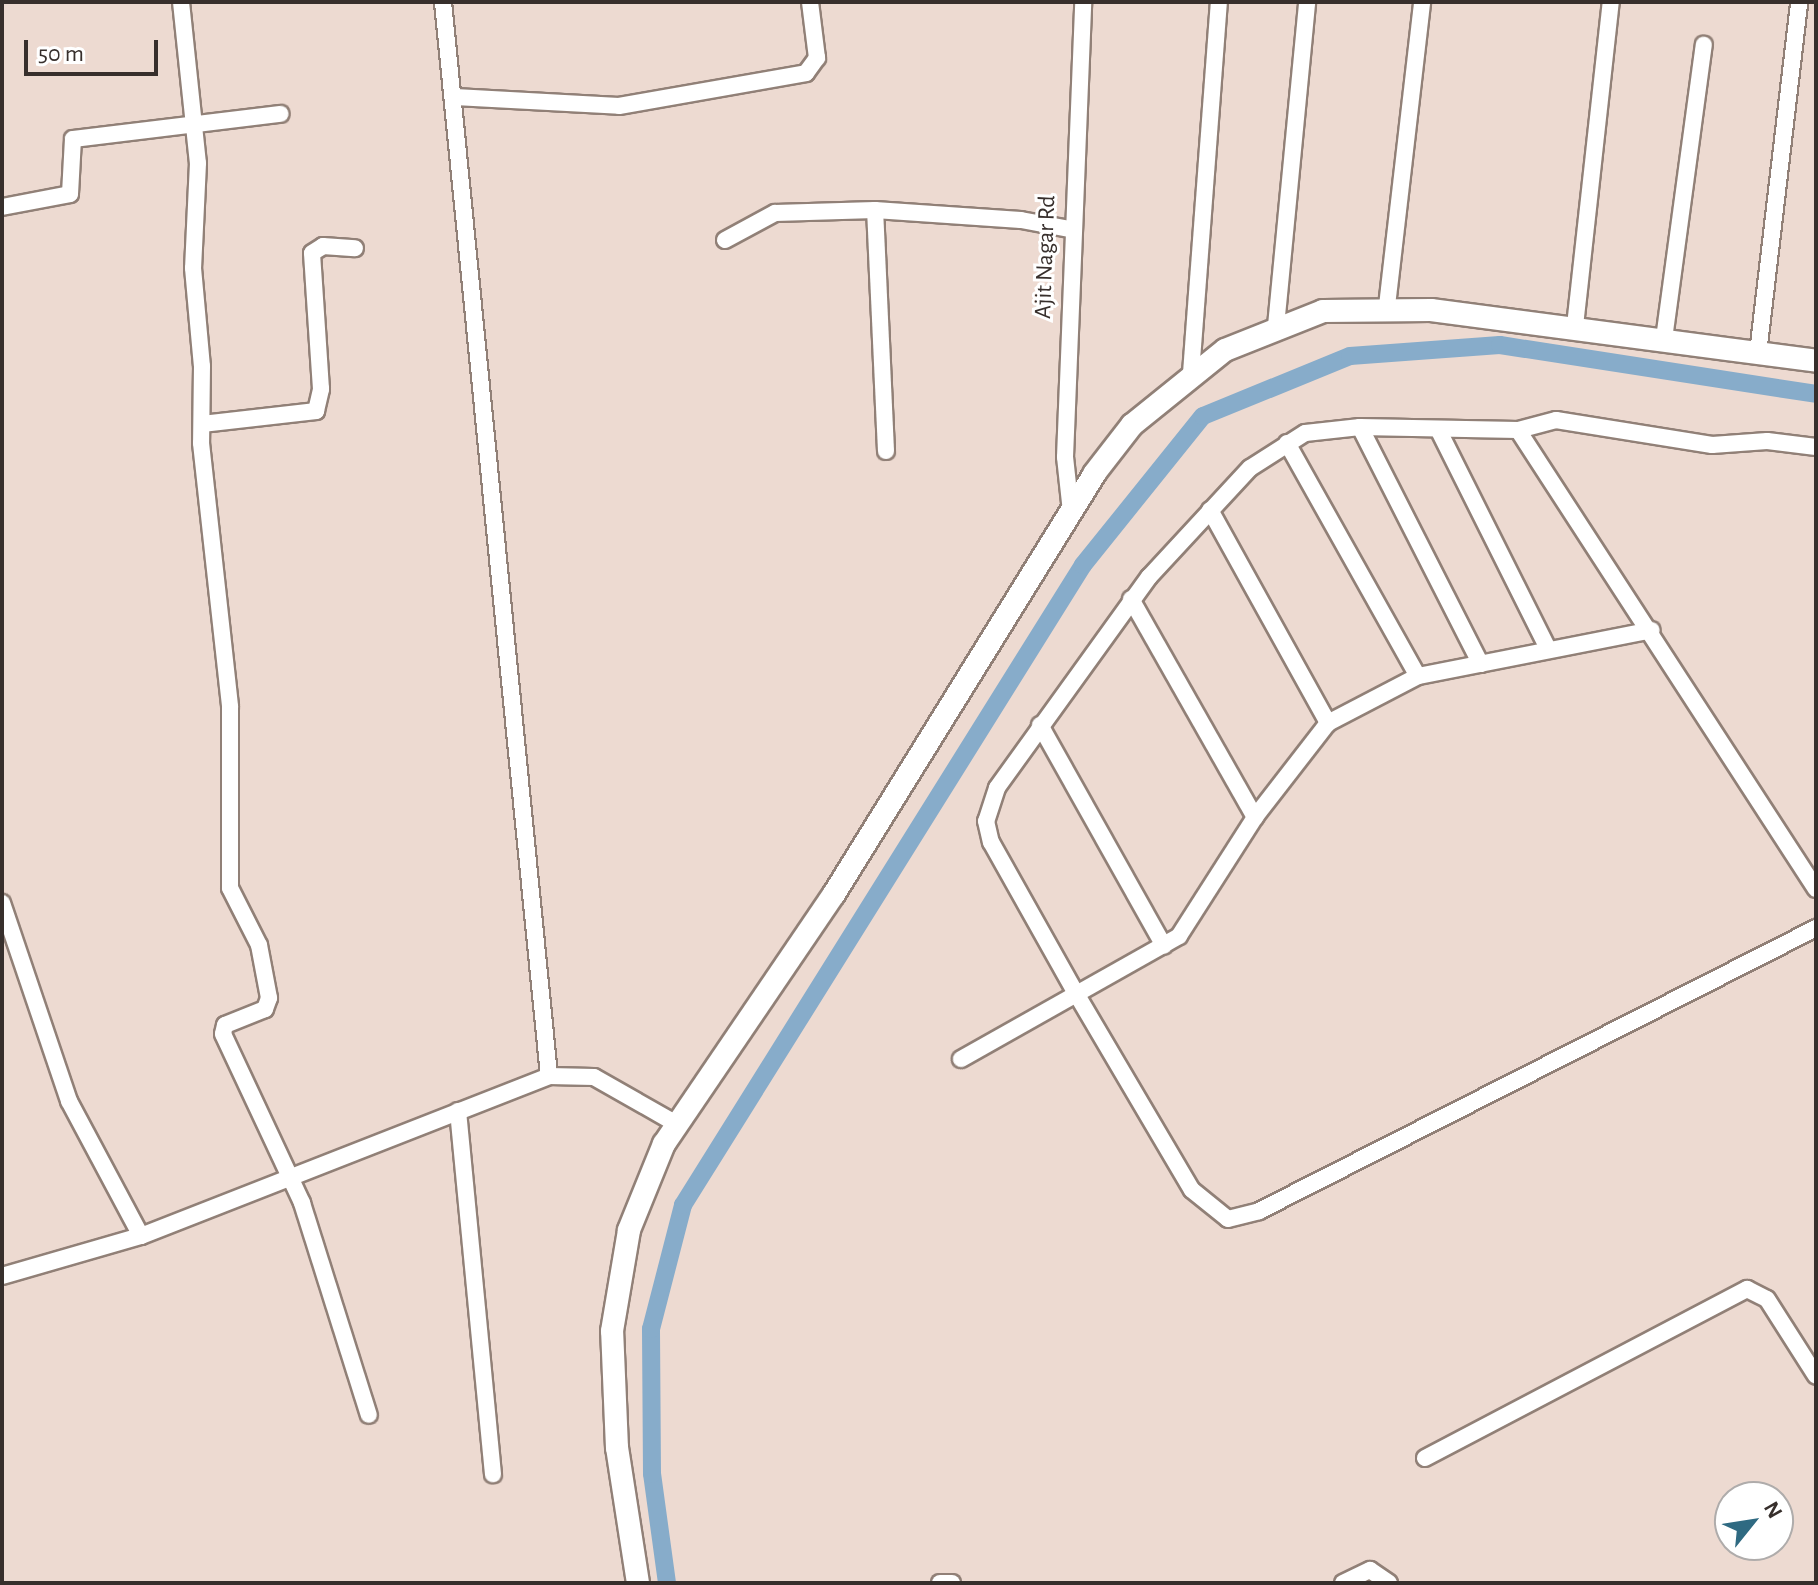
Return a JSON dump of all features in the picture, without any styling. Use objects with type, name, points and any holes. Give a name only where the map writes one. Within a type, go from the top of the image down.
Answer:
[{"type":"street","points":[[181,2],[198,163],[193,268],[202,424],[230,707],[230,888],[259,945],[269,998],[265,1009],[225,1025],[223,1034],[289,1174],[326,1271],[369,1415]]},
{"type":"street","points":[[443,2],[455,97],[549,1076]]},
{"type":"street","points":[[455,97],[619,106],[806,73],[817,58],[810,2]]},
{"type":"street","name":"Ajit Nagar Rd","points":[[1072,514],[1065,457],[1070,229],[1083,2]]},
{"type":"street","points":[[1191,373],[1219,2]]},
{"type":"street","points":[[1276,326],[1307,2]]},
{"type":"street","points":[[1387,306],[1422,2]]},
{"type":"street","points":[[1575,326],[1611,2]]},
{"type":"street","points":[[1758,353],[1799,2]]},
{"type":"street","points":[[1664,339],[1704,45]]},
{"type":"street","points":[[2,207],[70,194],[73,139],[281,114]]},
{"type":"street","points":[[725,240],[775,213],[875,210],[1021,220],[1070,229]]},
{"type":"street","points":[[875,210],[886,451]]},
{"type":"street","points":[[202,424],[316,411],[321,389],[312,253],[323,246],[355,248]]},
{"type":"street","points":[[638,1583],[617,1448],[612,1331],[629,1230],[675,1123],[834,894],[1113,447],[1191,373],[1276,326],[1323,311],[1387,306],[1575,326],[1816,361]]},
{"type":"street","points":[[1816,447],[1767,441],[1712,445],[1556,420],[1518,430],[1329,428],[1287,443],[1250,468],[1131,599],[990,798],[986,821],[991,842],[1192,1190],[1228,1219],[1259,1211],[1816,928]]},
{"type":"street","points":[[1360,427],[1481,664]]},
{"type":"street","points":[[1438,429],[1548,649]]},
{"type":"street","points":[[1518,430],[1652,630],[1816,889]]},
{"type":"street","points":[[1287,443],[1418,676]]},
{"type":"street","points":[[1210,510],[1328,723]]},
{"type":"street","points":[[1131,599],[1255,817]]},
{"type":"street","points":[[961,1059],[1164,946],[1188,925],[1255,817],[1328,723],[1418,676],[1652,630]]},
{"type":"street","points":[[1040,725],[1164,946]]},
{"type":"street","points":[[2,903],[69,1101],[141,1236]]},
{"type":"street","points":[[2,1276],[87,1256],[289,1174],[549,1076],[594,1077],[675,1123]]},
{"type":"street","points":[[458,1111],[493,1474]]},
{"type":"street","points":[[1425,1458],[1747,1289],[1767,1299],[1816,1376]]},
{"type":"street","points":[[1343,1583],[1370,1570],[1389,1583]]},
{"type":"street","points":[[940,1583],[952,1583]]},
{"type":"waterway","points":[[667,1583],[652,1474],[651,1329],[683,1205],[1083,565],[1203,416],[1350,356],[1500,345],[1816,394]]}]
